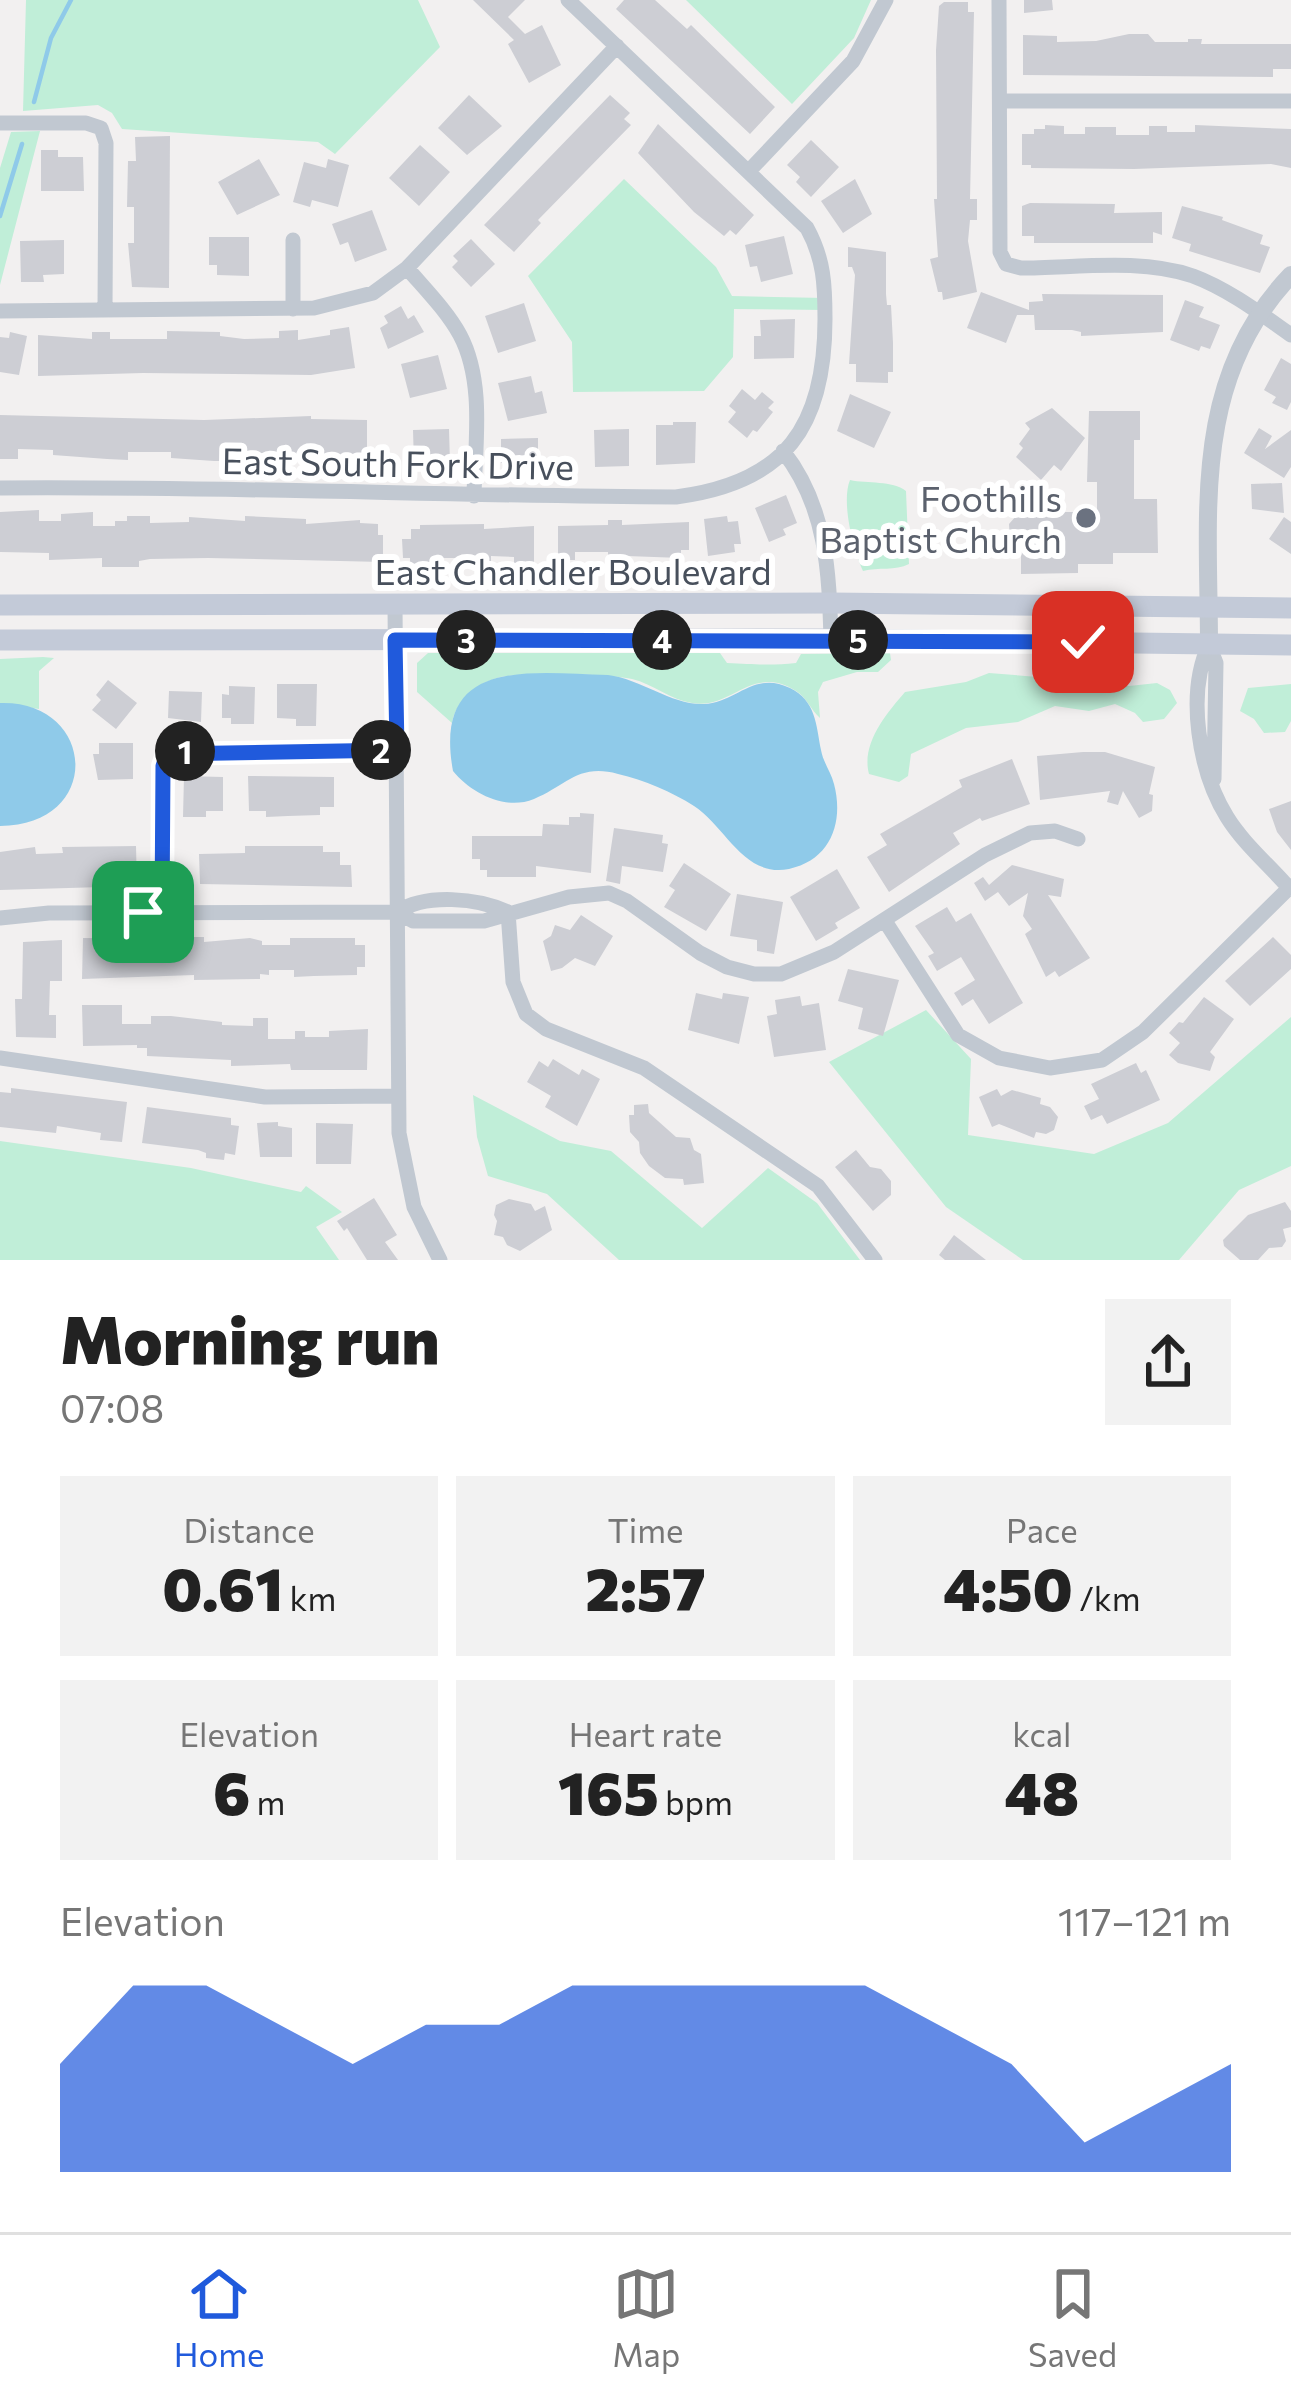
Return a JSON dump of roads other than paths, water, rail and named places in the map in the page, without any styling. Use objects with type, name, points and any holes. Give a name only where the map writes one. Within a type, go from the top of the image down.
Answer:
[{"type":"main road","name":"East Chandler Boulevard","points":[[0,605],[830,602],[1291,608]]},
{"type":"main road","name":"East Chandler Boulevard","points":[[0,640],[1291,645]]},
{"type":"street","points":[[568,0],[807,228],[824,268],[821,386],[802,429],[783,451],[798,470],[820,524],[828,558],[831,640]]},
{"type":"street","points":[[748,171],[853,62],[886,0]]},
{"type":"street","points":[[999,0],[1000,252],[1006,264],[1166,269],[1206,282],[1291,334]]},
{"type":"street","points":[[0,311],[293,309],[359,299],[406,268],[617,46]]},
{"type":"street","points":[[1000,101],[1291,101]]},
{"type":"street","points":[[0,123],[86,123],[101,128],[106,143],[105,308]]},
{"type":"street","points":[[293,240],[293,309]]},
{"type":"street","points":[[406,268],[461,336],[471,364],[473,496]]},
{"type":"street","points":[[885,921],[958,1035],[999,1058],[1050,1068],[1102,1060],[1143,1032],[1290,887],[1226,815],[1200,754],[1199,665],[1209,645],[1214,428],[1226,380],[1260,314],[1291,275]]},
{"type":"street","name":"East South Fork Drive","points":[[0,488],[676,497],[745,481],[783,451]]},
{"type":"street","points":[[395,604],[398,1096],[404,1167],[414,1207],[440,1260]]},
{"type":"street","points":[[162,912],[163,766],[167,754],[397,750]]},
{"type":"street","points":[[0,919],[49,913],[397,912],[411,903],[484,902],[508,912],[597,892],[627,901],[728,967],[781,974],[808,966],[985,855],[1030,833],[1055,830],[1078,838]]},
{"type":"street","points":[[508,912],[513,982],[526,1014],[546,1028],[644,1068],[818,1186],[875,1260]]},
{"type":"street","points":[[1,1059],[265,1096],[398,1096]]},
{"type":"water","points":[[519,674],[608,675],[693,703],[715,702],[766,683],[799,693],[813,714],[837,798],[835,825],[824,848],[803,864],[773,870],[748,859],[694,806],[638,780],[592,771],[534,799],[512,803],[479,793],[453,771],[450,734],[457,707],[472,690],[493,679]]},
{"type":"water","points":[[0,703],[32,707],[55,721],[70,740],[75,763],[71,786],[58,806],[34,820],[0,826]]},
{"type":"waterway","points":[[34,102],[51,38],[71,0]]},
{"type":"waterway","points":[[0,216],[22,144]]},
{"type":"place","name":"Foothills Baptist Church","points":[[1086,518]]}]
